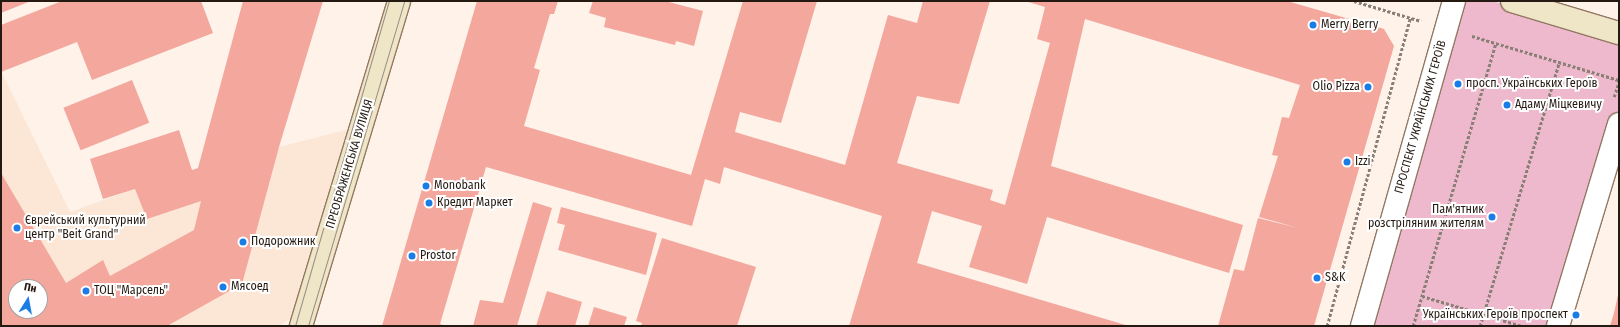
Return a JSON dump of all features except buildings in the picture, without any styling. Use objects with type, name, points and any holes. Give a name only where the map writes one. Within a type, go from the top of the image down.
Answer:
[{"type":"main road","name":"ПРЕОБРАЖЕНСЬКА ВУЛИЦЯ","points":[[299,324],[399,1]]},
{"type":"main road","points":[[1512,1],[1619,33]]},
{"type":"street","name":"ПРОСПЕКТ УКРАЇНСЬКИХ ГЕРОЇВ","points":[[1362,326],[1454,1]]},
{"type":"street","points":[[1558,326],[1619,124]]},
{"type":"path","points":[[1354,1],[1619,80]]},
{"type":"path","points":[[1371,6],[1372,1]]},
{"type":"path","points":[[1327,326],[1410,18]]},
{"type":"path","points":[[1413,326],[1496,43]]},
{"type":"path","points":[[1480,326],[1559,62]]},
{"type":"path","points":[[1422,296],[1522,326]]},
{"type":"shaded area","points":[[1461,1],[1492,1],[1619,37],[1619,115],[1557,326],[1371,326]]},
{"type":"shaded area","points":[[1,71],[70,212],[135,189],[279,147],[354,128],[299,313],[279,326],[1,326]]},
{"type":"tram line","points":[[295,326],[389,1]]},
{"type":"tram line","points":[[308,326],[404,1]]},
{"type":"place","name":"Merry Berry","points":[[1313,25]]},
{"type":"place","name":"просп. Українських Героїв","points":[[1458,84]]},
{"type":"place","name":"Olio Pizza","points":[[1368,87]]},
{"type":"place","name":"Адаму Міцкевичу","points":[[1507,105]]},
{"type":"place","name":"Izzi","points":[[1347,162]]},
{"type":"place","name":"Monobank","points":[[426,186]]},
{"type":"place","name":"Кредит Маркет","points":[[429,203]]},
{"type":"place","name":"Пам'ятник розстріляним жителям","points":[[1492,217]]},
{"type":"place","name":"Єврейський культурний центр \"Beit Grand\"","points":[[17,228]]},
{"type":"place","name":"Подорожник","points":[[243,242]]},
{"type":"place","name":"Prostor","points":[[412,256]]},
{"type":"place","name":"S&K","points":[[1317,278]]},
{"type":"place","name":"Мясоед","points":[[223,287]]},
{"type":"place","name":"ТОЦ \"Марсель\"","points":[[86,291]]},
{"type":"place","name":"Українських Героїв проспект","points":[[1576,315]]}]
